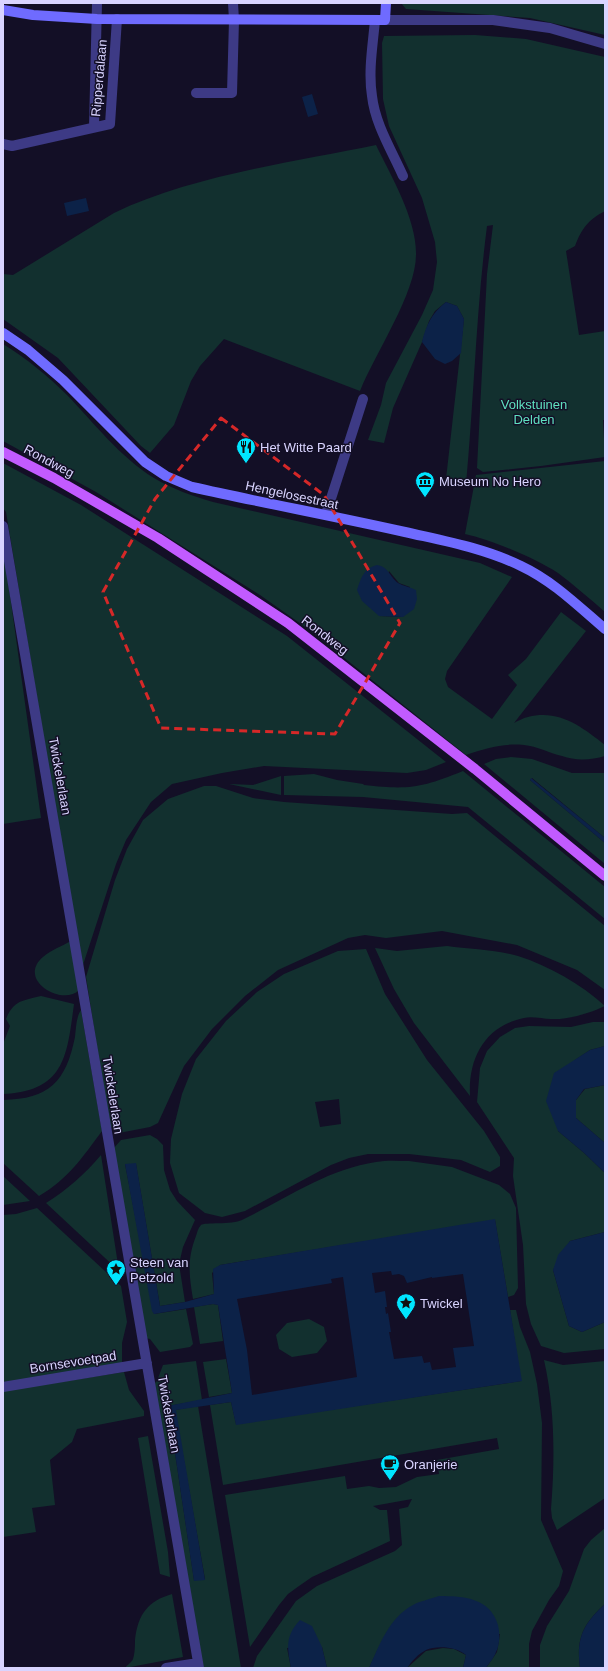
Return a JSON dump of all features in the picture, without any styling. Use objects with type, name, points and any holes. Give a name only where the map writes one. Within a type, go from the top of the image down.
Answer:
[{"type":"main road","name":"Rondweg","points":[[3,452],[54,478],[158,538],[288,623],[475,769],[605,876]]},
{"type":"street","name":"Ripperdalaan","points":[[94,127],[97,3]]},
{"type":"street","points":[[196,93],[232,93],[233,3]]},
{"type":"street","points":[[386,3],[380,20],[370,80],[377,118],[404,176]]},
{"type":"street","points":[[3,10],[97,19],[507,21],[550,28],[605,44]]},
{"type":"street","name":"Ripperdalaan","points":[[3,144],[12,146],[110,124],[117,19]]},
{"type":"street","name":"Hengelosestraat","points":[[3,333],[58,375],[145,462],[166,476],[192,487],[326,514],[462,546],[503,558],[528,570],[555,586],[605,629]]},
{"type":"street","points":[[326,514],[363,399]]},
{"type":"street","name":"Twickelerlaan","points":[[3,526],[82,980],[107,1139],[147,1363],[198,1665]]},
{"type":"street","name":"Bornsevoetpad","points":[[3,1387],[147,1363]]},
{"type":"street","points":[[166,1668],[198,1665]]},
{"type":"highlighted area","points":[[221,418],[324,495],[400,623],[335,734],[161,728],[103,592],[155,499]]},
{"type":"green space","points":[[401,3],[605,3],[605,35],[530,18],[406,9]]},
{"type":"green space","name":"Volkstuinen Delden","points":[[475,35],[526,39],[605,57],[605,211],[586,225],[575,246],[566,251],[579,335],[605,331],[605,420],[603,420],[605,457],[483,472],[477,468],[487,274],[493,225],[487,226],[480,290],[466,484],[446,479],[464,319],[457,306],[446,302],[435,311],[429,321],[422,342],[393,408],[384,443],[368,440],[381,405],[386,383],[422,315],[433,290],[437,262],[435,242],[422,198],[389,126],[383,99],[382,43],[384,36]]},
{"type":"green space","points":[[376,145],[402,198],[412,226],[416,253],[410,286],[403,304],[360,391],[224,339],[200,366],[191,381],[174,425],[150,453],[141,446],[58,358],[3,319],[3,274],[13,275],[114,213],[144,200],[209,180],[277,164]]},
{"type":"green space","points":[[3,344],[28,361],[52,381],[130,460],[142,470],[168,486],[213,502],[480,563],[512,577],[447,671],[445,679],[448,687],[492,719],[517,685],[508,675],[526,659],[561,612],[586,631],[514,723],[526,717],[539,715],[550,715],[570,721],[605,745],[605,756],[589,759],[573,759],[524,745],[495,747],[466,755],[308,629],[260,595],[96,492],[3,441]],"holes":[[[389,571],[399,583],[410,587],[403,617],[379,616]]]},
{"type":"green space","points":[[605,461],[605,612],[570,582],[549,567],[500,545],[465,534],[476,475]]},
{"type":"green space","points":[[3,463],[81,505],[287,636],[446,762],[426,770],[407,773],[264,766],[172,784],[151,802],[126,840],[116,864],[82,968],[6,512],[3,508]]},
{"type":"green space","points":[[3,545],[41,818],[3,824]]},
{"type":"green space","points":[[511,757],[532,759],[572,773],[605,773],[605,838],[532,778],[530,780],[605,843],[605,864],[484,764],[496,759]]},
{"type":"green space","points":[[463,771],[605,887],[605,919],[468,807],[363,797],[284,795],[284,776],[314,774],[364,785],[404,787],[425,784]]},
{"type":"green space","points":[[281,776],[281,795],[229,784],[253,785]]},
{"type":"green space","points":[[204,786],[216,786],[253,798],[284,802],[452,814],[467,813],[605,926],[605,990],[577,970],[517,945],[442,931],[386,938],[365,935],[348,938],[278,970],[245,996],[212,1029],[184,1066],[158,1123],[150,1127],[119,1133],[113,1130],[109,1123],[86,977],[115,880],[127,849],[143,820],[168,799]]},
{"type":"green space","points":[[71,941],[79,990],[72,994],[63,995],[53,993],[38,982],[35,974],[36,966],[43,957]]},
{"type":"green space","points":[[447,946],[501,952],[530,960],[564,976],[586,990],[605,1006],[572,1017],[558,1019],[527,1017],[510,1022],[499,1028],[489,1036],[476,1057],[470,1082],[470,1096],[414,1023],[394,989],[375,948],[397,951]]},
{"type":"green space","points":[[366,949],[385,994],[427,1060],[484,1131],[500,1157],[500,1166],[490,1172],[461,1160],[409,1154],[368,1154],[349,1158],[331,1165],[245,1211],[222,1217],[205,1213],[179,1193],[170,1163],[171,1139],[182,1094],[196,1059],[226,1021],[257,992],[284,974],[338,951]],"holes":[[[339,1099],[341,1124],[320,1127],[315,1102]]]},
{"type":"green space","points":[[41,996],[74,1004],[69,1040],[65,1055],[51,1078],[39,1086],[24,1091],[3,1094],[3,1044],[10,1026],[6,1019],[12,1008],[19,1002]]},
{"type":"green space","points":[[81,1010],[102,1131],[74,1167],[58,1182],[39,1196],[3,1163],[3,1100],[32,1096],[53,1085],[66,1066],[71,1053],[77,1020]]},
{"type":"green space","points":[[593,1022],[605,1022],[605,1046],[590,1050],[575,1060],[558,1131],[605,1173],[605,1232],[570,1241],[553,1270],[569,1326],[582,1332],[605,1322],[605,1349],[564,1353],[541,1346],[531,1324],[526,1304],[523,1245],[513,1176],[514,1158],[477,1102],[480,1068],[487,1051],[500,1037],[515,1028],[529,1026],[571,1027]]},
{"type":"green space","points":[[605,1085],[605,1143],[576,1118],[576,1100],[585,1089]]},
{"type":"green space","points":[[150,1135],[163,1145],[164,1170],[170,1190],[177,1201],[195,1220],[183,1247],[179,1264],[185,1302],[160,1306],[136,1164],[125,1164],[154,1314],[186,1309],[193,1344],[190,1347],[160,1352],[150,1339],[146,1338],[113,1149],[121,1140]]},
{"type":"green space","points":[[101,1155],[119,1271],[46,1203],[61,1193],[89,1169]]},
{"type":"green space","points":[[409,1161],[452,1167],[499,1185],[510,1194],[516,1208],[518,1288],[514,1295],[508,1297],[495,1220],[220,1265],[212,1273],[214,1294],[193,1299],[190,1260],[193,1244],[201,1225],[237,1222],[307,1186],[341,1171],[376,1162]]},
{"type":"green space","points":[[3,1176],[30,1201],[3,1205]]},
{"type":"green space","points":[[37,1208],[121,1286],[127,1322],[122,1343],[122,1364],[3,1383],[3,1215],[16,1214]]},
{"type":"green space","points":[[213,1304],[218,1305],[223,1341],[200,1344],[194,1307]]},
{"type":"green space","points":[[510,1310],[516,1310],[520,1327],[530,1352],[537,1384],[542,1423],[541,1520],[563,1571],[559,1586],[549,1600],[532,1631],[529,1644],[529,1668],[486,1668],[497,1652],[500,1634],[380,1645],[369,1668],[327,1668],[322,1647],[287,1648],[291,1668],[253,1668],[257,1656],[296,1601],[317,1586],[395,1551],[402,1545],[399,1509],[408,1507],[412,1499],[373,1506],[380,1510],[387,1510],[390,1541],[312,1577],[288,1594],[250,1647],[225,1495],[345,1476],[347,1489],[369,1486],[379,1488],[396,1487],[417,1477],[439,1474],[437,1460],[499,1449],[497,1438],[223,1485],[210,1405],[231,1402],[236,1424],[521,1381]]},
{"type":"green space","points":[[309,1319],[324,1327],[327,1341],[317,1353],[292,1357],[279,1349],[276,1335],[287,1323]]},
{"type":"green space","points":[[226,1359],[232,1393],[209,1397],[203,1362]]},
{"type":"green space","points":[[544,1360],[563,1365],[605,1361],[605,1498],[557,1530],[552,1518],[551,1509],[553,1434],[548,1378]]},
{"type":"green space","points":[[196,1361],[202,1400],[168,1406],[194,1580],[205,1579],[175,1410],[198,1406],[241,1668],[203,1668],[154,1384],[157,1381],[163,1365]]},
{"type":"green space","points":[[124,1372],[129,1390],[144,1411],[144,1416],[77,1429],[72,1442],[50,1460],[55,1505],[32,1508],[36,1532],[3,1537],[3,1391]]},
{"type":"green space","points":[[148,1436],[168,1552],[170,1577],[160,1574],[138,1438]]},
{"type":"green space","points":[[605,1528],[605,1604],[591,1618],[583,1632],[579,1648],[580,1668],[540,1668],[540,1645],[547,1626],[569,1591],[584,1549],[591,1540]]},
{"type":"green space","points":[[172,1594],[183,1657],[125,1668],[133,1659],[135,1652],[136,1631],[142,1616],[157,1600]]},
{"type":"green space","points":[[443,1648],[454,1649],[466,1655],[463,1668],[407,1668],[426,1651]]},
{"type":"water","points":[[312,94],[318,114],[308,117],[302,97]]},
{"type":"water","points":[[86,198],[89,211],[67,216],[64,203]]},
{"type":"water","points":[[446,302],[457,306],[464,319],[461,353],[452,361],[445,364],[435,359],[422,342],[425,330],[430,320],[437,310]]},
{"type":"water","points":[[377,565],[387,570],[398,583],[416,590],[417,599],[414,609],[403,617],[379,616],[362,601],[357,590],[360,581],[369,568]]},
{"type":"water","points":[[531,778],[605,838],[605,843],[530,780]]},
{"type":"water","points":[[605,1046],[605,1085],[584,1089],[576,1100],[576,1118],[605,1143],[605,1173],[558,1131],[546,1101],[554,1073],[590,1050]]},
{"type":"water","points":[[136,1163],[160,1306],[185,1302],[214,1294],[213,1269],[220,1265],[495,1219],[522,1381],[236,1425],[231,1402],[176,1410],[205,1580],[194,1581],[168,1406],[232,1393],[218,1305],[213,1304],[154,1314],[152,1311],[125,1164]],"holes":[[[391,1271],[392,1275],[399,1274],[404,1276],[407,1283],[432,1277],[463,1274],[474,1346],[453,1348],[456,1367],[432,1370],[430,1362],[424,1363],[422,1356],[394,1359],[389,1332],[391,1332],[388,1313],[386,1314],[385,1307],[387,1307],[385,1291],[375,1293],[372,1273]],[[343,1277],[357,1377],[252,1395],[247,1350],[237,1299],[332,1283],[331,1279]]]},
{"type":"water","points":[[605,1232],[605,1322],[582,1332],[569,1326],[553,1270],[558,1255],[570,1241]]},
{"type":"water","points":[[439,1596],[475,1600],[489,1609],[494,1616],[499,1628],[499,1642],[493,1658],[486,1668],[463,1668],[466,1655],[458,1650],[441,1647],[426,1650],[415,1658],[407,1668],[369,1668],[391,1624],[405,1610],[413,1605]]},
{"type":"water","points":[[605,1604],[605,1668],[580,1668],[579,1648],[583,1632],[591,1618]]},
{"type":"water","points":[[300,1620],[312,1626],[322,1647],[327,1668],[291,1668],[288,1642],[292,1631]]},
{"type":"place","name":"Het Witte Paard","points":[[246,464]]},
{"type":"place","name":"Museum No Hero","points":[[425,498]]},
{"type":"place","name":"Steen van Petzold","points":[[116,1286]]},
{"type":"place","name":"Twickel","points":[[406,1320]]},
{"type":"place","name":"Oranjerie","points":[[390,1481]]}]
